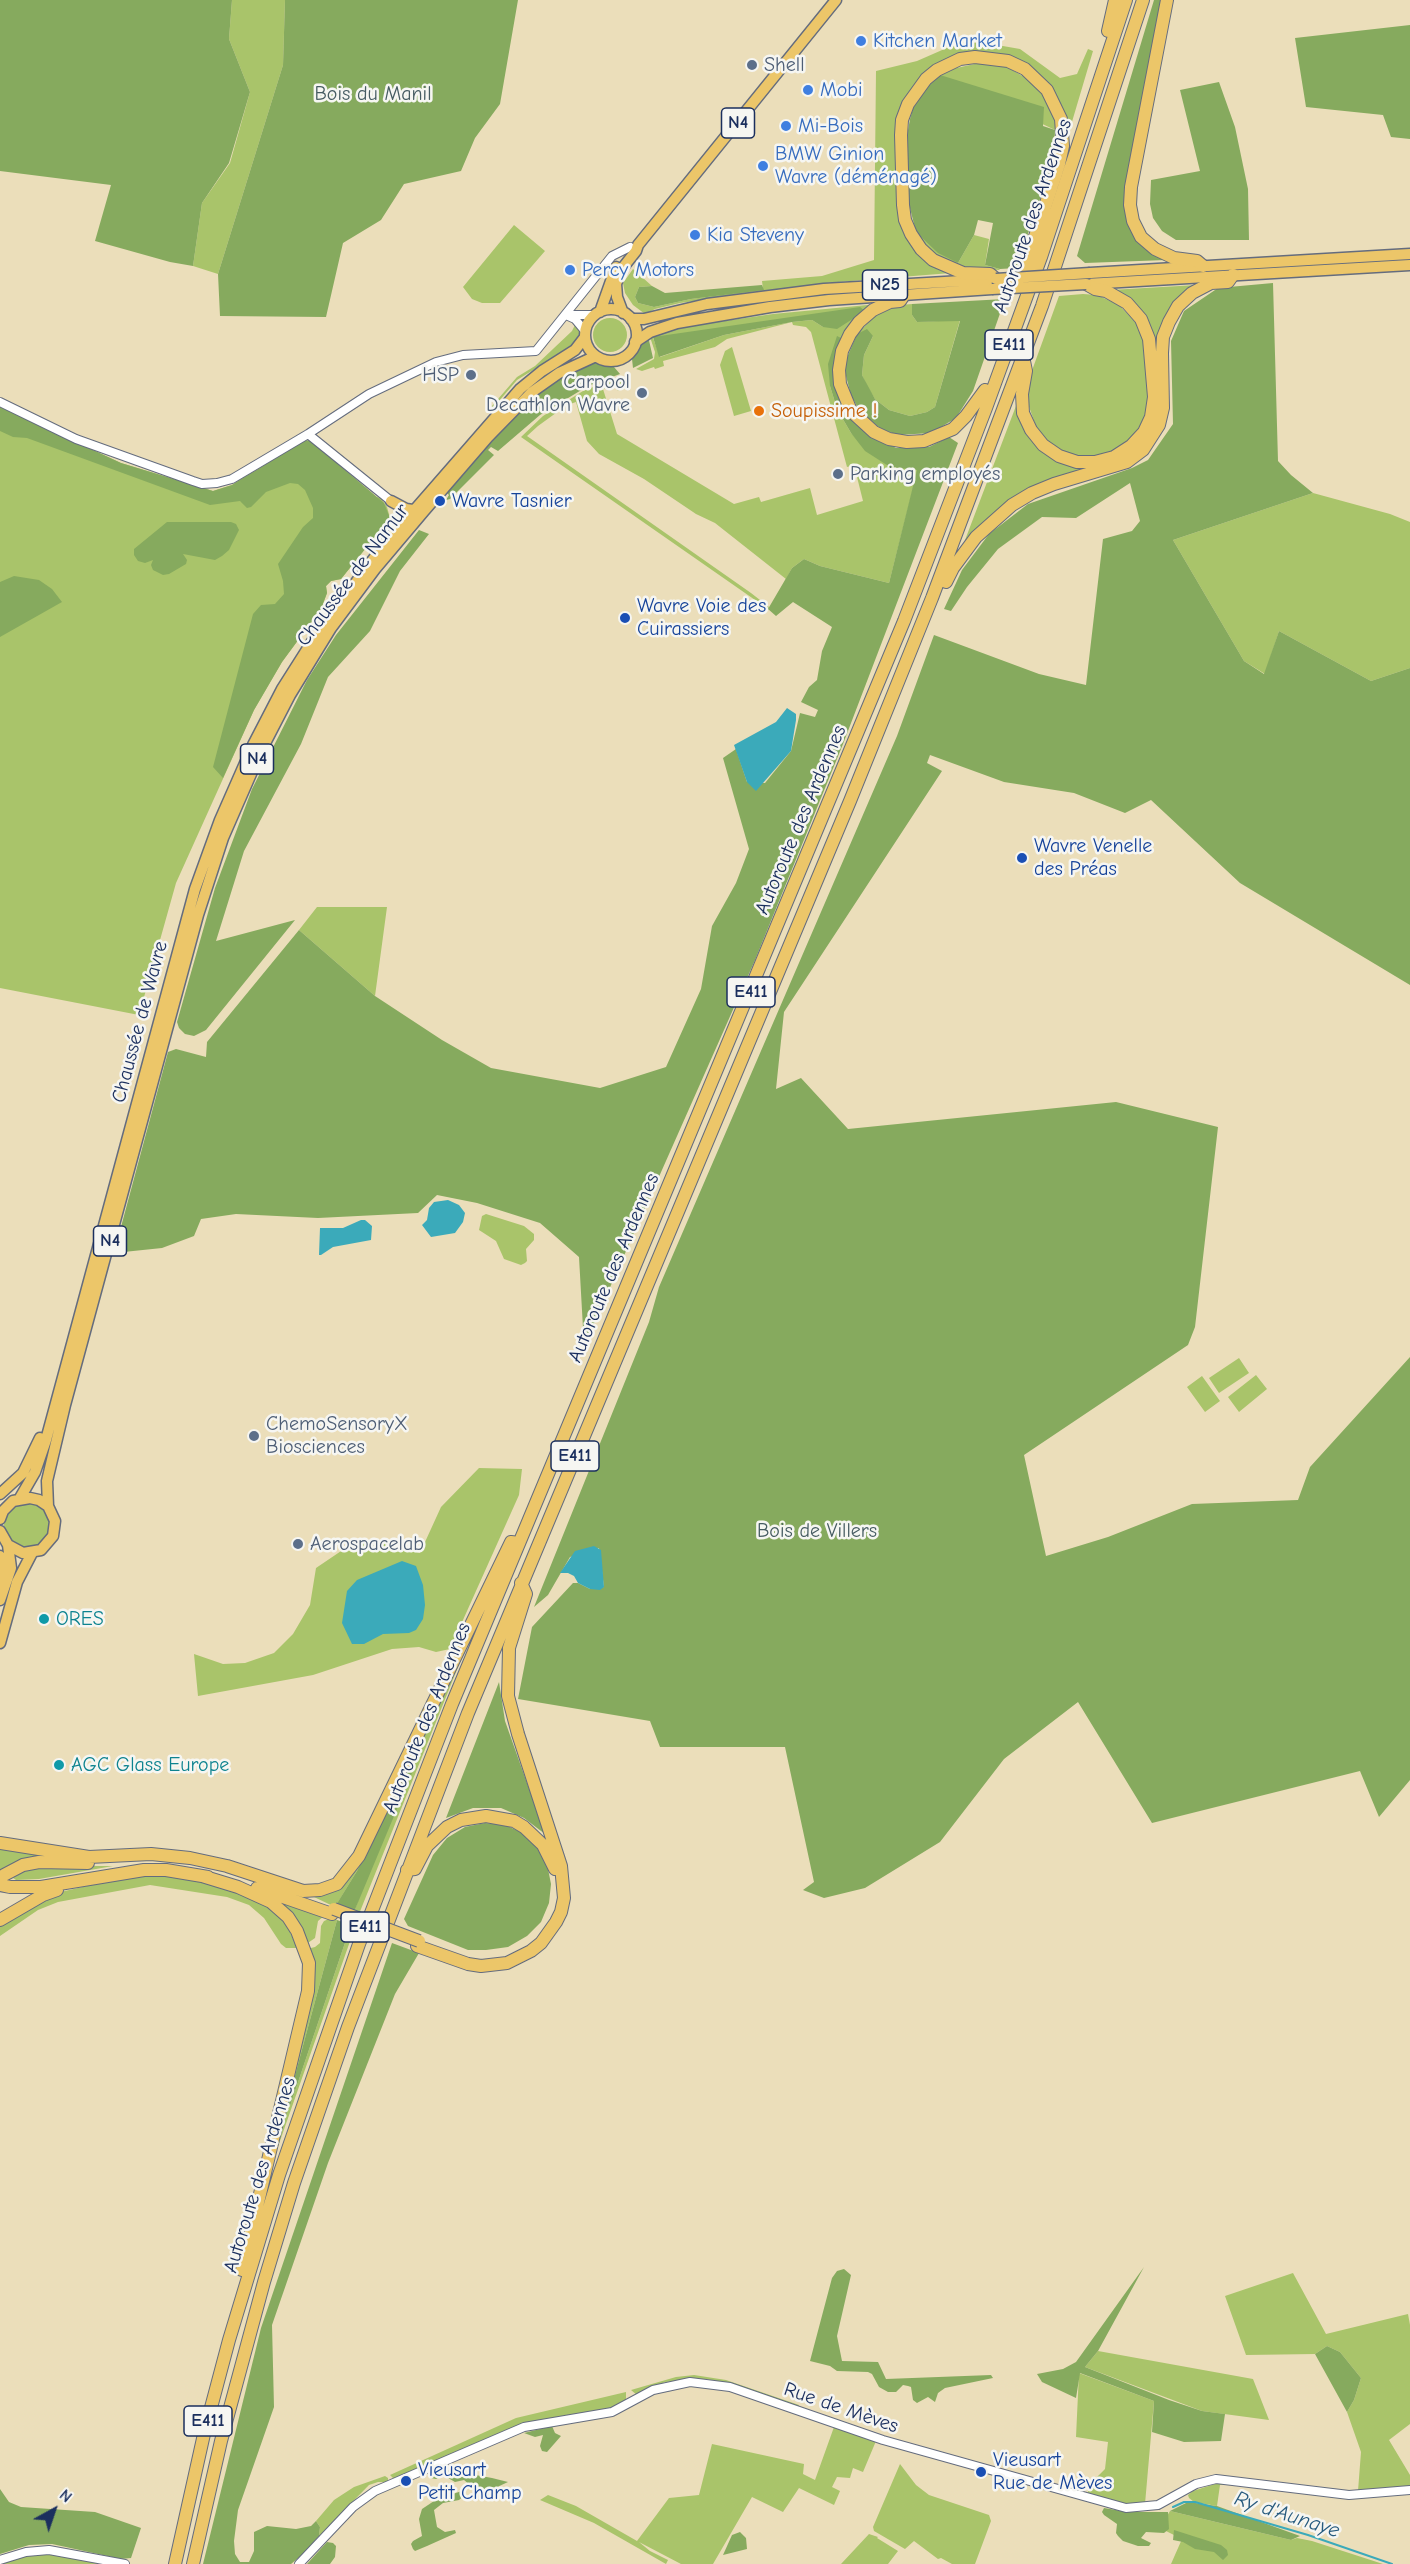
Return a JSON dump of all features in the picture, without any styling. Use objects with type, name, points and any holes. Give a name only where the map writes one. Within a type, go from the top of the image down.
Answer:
[{"type":"highway","points":[[904,621],[905,601],[1023,285],[1108,31],[1116,0]]},
{"type":"highway","name":"Autoroute des Ardennes","points":[[175,2564],[204,2434],[236,2320],[279,2175],[358,1944],[452,1704],[904,621],[1041,257],[1126,0]]},
{"type":"highway","name":"Autoroute des Ardennes","points":[[193,2564],[226,2420],[284,2216],[348,2028],[406,1870],[521,1583],[846,811],[932,598],[1023,357],[1088,173],[1143,0]]},
{"type":"highway","points":[[1167,0],[1131,187],[1130,205],[1133,221],[1141,237],[1155,249],[1174,258],[1197,261],[1203,266]]},
{"type":"highway","points":[[994,284],[990,274],[963,273],[933,260],[921,249],[911,234],[903,205],[901,135],[902,120],[908,104],[926,79],[937,70],[960,59],[975,57],[1008,61],[1024,69],[1047,90],[1061,119],[1063,146],[1059,164],[1023,273],[1023,285]]},
{"type":"highway","points":[[932,598],[941,592],[953,568],[976,537],[1012,505],[1054,484],[1127,462],[1143,450],[1159,425],[1163,408],[1162,345],[1168,322],[1178,306],[1192,293],[1211,283],[1228,282],[1233,275]]},
{"type":"highway","points":[[1023,357],[1026,371],[1022,394],[1023,413],[1031,430],[1043,445],[1059,456],[1077,462],[1095,462],[1114,457],[1131,446],[1144,432],[1151,417],[1154,397],[1149,339],[1141,319],[1127,303],[1106,291],[1095,290],[1088,279]]},
{"type":"highway","points":[[904,295],[900,300],[873,310],[850,334],[842,351],[839,370],[840,384],[851,411],[874,432],[889,439],[907,442],[924,441],[953,429],[966,416],[985,390]]},
{"type":"highway","points":[[4,1841],[51,1852],[89,1857],[151,1854],[226,1866],[303,1891],[320,1890],[337,1884],[359,1856],[511,1542],[520,1543]]},
{"type":"highway","points":[[1,1880],[10,1887],[41,1887],[155,1870],[202,1876],[287,1897],[333,1912],[468,1964],[481,1966],[507,1963],[531,1951],[541,1943],[556,1922],[561,1912],[564,1890],[561,1866],[511,1712],[508,1696],[509,1648],[526,1594],[521,1583]]},
{"type":"highway","points":[[406,1870],[415,1869],[427,1846],[447,1827],[461,1820],[486,1816],[514,1821],[535,1836],[549,1855],[556,1877],[555,1901],[547,1923],[539,1935],[521,1950],[500,1957],[477,1959],[418,1944]]},
{"type":"highway","points":[[83,1863],[151,1854]]},
{"type":"highway","points":[[1,1880],[23,1865],[39,1862],[156,1860],[188,1866],[297,1895],[333,1912]]},
{"type":"highway","points":[[1,1880],[36,1882],[146,1864],[188,1866]]},
{"type":"highway","points":[[202,1876],[256,1893],[280,1909],[297,1931],[309,1963],[308,1991],[232,2306],[236,2320]]},
{"type":"highway","points":[[0,1920],[43,1895],[101,1878]]},
{"type":"main road","name":"Chaussée de Namur","points":[[356,580],[413,510],[520,388],[575,350],[597,314],[615,269],[836,0]]},
{"type":"main road","name":"Chaussée de Namur","points":[[162,1045],[204,893],[223,838],[264,743],[310,662],[341,614],[375,569],[513,410],[549,379],[596,356],[611,361],[620,359],[630,352],[635,342],[636,332],[616,297],[616,284],[621,270],[636,251],[634,246]]},
{"type":"main road","name":"N25","points":[[1088,279],[1203,266],[1410,254]]},
{"type":"main road","name":"N25","points":[[627,316],[644,319],[707,304],[824,289],[1233,275],[1410,265]]},
{"type":"main road","name":"N25","points":[[635,342],[650,332],[693,319],[805,303],[904,295],[994,284]]},
{"type":"main road","points":[[597,314],[615,310],[627,316]]},
{"type":"main road","points":[[585,334],[590,350],[596,356]]},
{"type":"main road","points":[[391,501],[413,510]]},
{"type":"main road","points":[[391,501],[403,522]]},
{"type":"main road","name":"Chaussée de Wavre","points":[[0,1519],[7,1505],[20,1498],[38,1463],[59,1394],[186,921],[211,843],[242,767],[273,706],[315,637],[356,580]]},
{"type":"main road","name":"Chaussée de Wavre","points":[[0,1643],[17,1582],[32,1553],[41,1550],[53,1536],[55,1521],[48,1506],[46,1481],[162,1045]]},
{"type":"main road","points":[[0,1494],[16,1482],[29,1465],[51,1403],[59,1394]]},
{"type":"main road","points":[[20,1498],[39,1500],[48,1506]]},
{"type":"main road","points":[[0,1532],[15,1551],[32,1553]]},
{"type":"main road","points":[[0,1598],[11,1568],[8,1545]]},
{"type":"main road","points":[[0,1556],[3,1577],[0,1598]]},
{"type":"street","points":[[0,402],[76,439],[202,484],[232,479],[308,434],[369,394],[436,362],[463,355],[536,351],[612,256],[634,246]]},
{"type":"street","points":[[566,315],[597,314]]},
{"type":"street","points":[[566,315],[575,319],[585,334]]},
{"type":"street","points":[[308,434],[391,501]]},
{"type":"street","name":"Rue de Mèves","points":[[299,2564],[353,2507],[375,2491],[524,2427],[612,2412],[653,2390],[690,2382],[730,2387],[892,2443],[1126,2508],[1158,2505],[1192,2486],[1216,2479],[1348,2495],[1410,2490]]},
{"type":"street","points":[[0,2560],[26,2552],[49,2550],[125,2564]]},
{"type":"green space","points":[[0,0],[232,0],[229,39],[250,92],[229,163],[202,203],[193,266],[170,262],[95,241],[111,185],[0,171]]},
{"type":"green space","points":[[232,0],[285,0],[283,65],[218,274],[193,266],[202,203],[230,163],[250,92],[229,39]]},
{"type":"green space","name":"Bois du Manil","points":[[285,0],[518,0],[500,104],[475,138],[461,171],[404,184],[381,220],[343,243],[326,317],[220,316],[218,274],[283,65]]},
{"type":"green space","points":[[1154,0],[1162,0],[1125,206],[1166,260],[1085,263],[1077,256]]},
{"type":"green space","points":[[1410,25],[1410,139],[1391,137],[1383,115],[1306,107],[1295,38]]},
{"type":"green space","points":[[980,42],[1020,49],[1060,78],[1077,74],[1088,49],[1093,51],[1066,142],[1065,120],[1028,67],[960,56],[909,95],[902,224],[951,273],[826,283],[680,303],[645,314],[633,305],[625,293],[623,283],[633,269],[652,286],[639,287],[635,297],[638,303],[654,307],[691,299],[763,289],[762,281],[822,276],[874,260],[876,71],[917,61],[949,47]]},
{"type":"green space","points":[[979,63],[1007,67],[1031,81],[1042,92],[1055,119],[1055,130],[940,75],[952,69]]},
{"type":"green space","points":[[940,75],[1044,107],[1043,126],[1055,130],[1054,153],[1048,176],[1016,268],[1000,269],[985,265],[993,223],[978,220],[974,235],[958,263],[938,253],[916,232],[909,204],[907,136],[914,105],[925,89]]},
{"type":"green space","points":[[1219,82],[1235,127],[1248,189],[1249,240],[1176,240],[1162,231],[1153,218],[1150,204],[1151,180],[1200,171],[1180,90]]},
{"type":"green space","points":[[514,225],[545,251],[500,303],[482,303],[472,299],[463,287]]},
{"type":"green space","points":[[916,232],[958,263],[974,235],[989,239],[985,265],[1000,269],[959,267],[927,248]]},
{"type":"green space","name":"Bois de Villers","points":[[1273,283],[1278,461],[1313,493],[1173,540],[1244,661],[1264,674],[1279,631],[1371,681],[1410,668],[1410,985],[1240,883],[1151,800],[1125,813],[1074,793],[1004,782],[930,755],[927,763],[942,771],[784,1012],[776,1089],[801,1078],[848,1129],[1116,1102],[1218,1127],[1195,1327],[1188,1345],[1024,1455],[1046,1556],[1108,1537],[1192,1504],[1298,1500],[1310,1467],[1410,1357],[1410,1780],[1379,1817],[1360,1771],[1152,1823],[1078,1702],[1004,1759],[940,1842],[865,1888],[824,1898],[803,1890],[814,1882],[785,1747],[660,1747],[650,1721],[518,1699],[532,1627],[573,1583],[590,1589],[604,1587],[599,1548],[570,1557],[548,1595],[534,1607],[649,1322],[659,1287],[897,736],[934,635],[1039,674],[1086,685],[1103,539],[1132,531],[1140,521],[1130,483],[1076,518],[1042,517],[998,549],[951,611],[944,609],[962,570],[989,534],[1028,504],[1132,468],[1148,460],[1173,424],[1171,341],[1184,311],[1218,288]]},
{"type":"green space","points":[[762,285],[764,290],[691,299],[654,307],[638,303],[635,297],[639,287],[652,286],[665,293]]},
{"type":"green space","points":[[1197,285],[1159,345],[1155,357],[1150,333],[1110,290]]},
{"type":"green space","points":[[1097,295],[1119,305],[1136,323],[1145,345],[1149,401],[1142,424],[1118,449],[1096,457],[1075,456],[1062,451],[1044,439],[1037,429],[1028,404],[1030,376],[1059,296]]},
{"type":"green space","points":[[1005,299],[973,391],[956,418],[931,433],[898,435],[881,429],[859,410],[851,395],[846,376],[846,360],[857,334],[867,329],[873,336],[864,355],[862,375],[875,399],[889,410],[910,416],[927,412],[935,407],[960,321],[917,322],[912,315],[912,304]]},
{"type":"green space","points":[[878,304],[869,309],[830,386],[837,409],[851,433],[890,467],[918,469],[889,583],[820,566],[804,559],[792,568],[786,579],[715,523],[696,514],[644,479],[599,454],[587,441],[576,402],[567,405],[527,436],[751,593],[769,607],[768,609],[521,437],[543,416],[583,391],[621,376],[618,391],[616,385],[603,389],[617,434],[734,504],[759,497],[761,502],[810,488],[817,515],[863,501],[854,465],[847,467],[811,332],[806,327],[793,325],[792,322],[727,339],[715,347],[663,361],[664,366],[655,369],[654,367],[642,371],[636,369],[654,359],[655,352],[650,337],[676,328],[773,314]],"holes":[[[865,310],[823,327],[812,320],[724,335],[660,357],[653,338]]]},
{"type":"green space","points":[[912,304],[912,315],[917,322],[960,320],[935,407],[927,412],[910,416],[889,410],[875,399],[862,375],[864,355],[873,336],[857,334],[876,315],[900,305]]},
{"type":"green space","points":[[860,307],[865,311],[837,329],[823,327],[812,320],[792,322],[724,335],[659,357],[653,337]]},
{"type":"green space","points":[[610,318],[622,323],[627,335],[622,347],[610,352],[598,347],[593,335],[598,323]]},
{"type":"green space","points":[[576,323],[580,333],[572,346],[517,380],[493,408],[492,406],[517,377],[535,366],[572,331]]},
{"type":"green space","points":[[648,336],[653,358],[633,368],[632,359]]},
{"type":"green space","points":[[837,336],[843,339],[835,370],[869,434],[896,448],[929,447],[949,437],[958,443],[843,744],[755,960],[584,1346],[579,1257],[540,1223],[477,1203],[437,1195],[418,1213],[318,1218],[236,1214],[201,1219],[194,1236],[162,1248],[114,1253],[168,1052],[176,1049],[206,1057],[207,1042],[299,930],[375,996],[442,1040],[491,1068],[600,1088],[666,1067],[701,989],[712,926],[736,883],[749,849],[723,758],[736,749],[747,782],[765,783],[791,751],[800,713],[815,717],[818,710],[801,702],[809,687],[817,680],[822,651],[832,627],[793,602],[776,616],[768,609],[792,568],[804,559],[820,566],[889,583],[917,470],[890,467],[865,451],[851,433],[837,409],[830,386],[828,364]]},
{"type":"green space","points":[[732,347],[751,411],[734,416],[720,365],[725,351]]},
{"type":"green space","points":[[595,362],[614,367],[620,374],[588,386],[540,415],[498,451],[491,447],[488,450],[494,455],[450,499],[446,500],[449,495],[446,492],[529,401],[560,378]]},
{"type":"green space","points":[[1019,398],[1036,442],[1100,465],[1046,484],[962,548]]},
{"type":"green space","points":[[0,407],[121,463],[213,491],[232,485],[252,471],[381,498],[390,518],[341,579],[331,581],[326,586],[327,593],[321,609],[282,662],[254,710],[176,883],[139,1015],[0,988]]},
{"type":"green space","points":[[0,407],[121,463],[213,491],[232,485],[305,440],[311,441],[384,503],[390,518],[341,579],[331,581],[326,586],[327,593],[321,609],[282,662],[254,710],[223,778],[213,767],[253,614],[261,605],[275,604],[284,594],[278,564],[303,527],[313,518],[313,508],[305,490],[298,484],[290,483],[266,492],[251,507],[247,508],[240,501],[210,505],[27,438],[13,437],[0,431]]},
{"type":"green space","points":[[1313,493],[1390,514],[1410,522],[1410,668],[1371,681],[1279,631],[1265,674],[1244,661],[1173,540]]},
{"type":"green space","points":[[167,522],[231,522],[236,524],[239,530],[229,550],[222,556],[215,560],[183,554],[187,560],[186,564],[163,575],[153,570],[151,565],[153,560],[145,563],[138,561],[134,555],[134,549]]},
{"type":"green space","points":[[419,530],[429,534],[400,571],[370,631],[328,677],[301,744],[244,851],[216,941],[295,920],[206,1030],[194,1036],[185,1034],[177,1022],[215,888],[252,789],[307,680],[336,635]]},
{"type":"green space","points":[[14,576],[39,580],[52,589],[62,602],[0,637],[0,582]]},
{"type":"green space","points":[[317,907],[387,907],[375,996],[299,930]]},
{"type":"green space","points":[[486,1214],[524,1226],[534,1234],[534,1240],[526,1249],[527,1261],[525,1263],[521,1265],[504,1259],[496,1241],[479,1230],[482,1216]]},
{"type":"green space","points":[[1239,1358],[1249,1373],[1219,1393],[1209,1378]]},
{"type":"green space","points":[[1256,1375],[1267,1389],[1239,1412],[1228,1397]]},
{"type":"green space","points":[[1202,1376],[1220,1401],[1205,1412],[1187,1387]]},
{"type":"green space","points":[[479,1468],[522,1469],[519,1495],[450,1649],[436,1652],[419,1647],[392,1649],[313,1675],[198,1696],[194,1654],[223,1664],[245,1663],[274,1653],[293,1634],[310,1605],[316,1568],[350,1545],[374,1539],[420,1553],[441,1507]]},
{"type":"green space","points":[[27,1502],[43,1509],[50,1525],[43,1541],[27,1548],[11,1541],[4,1525],[11,1509]]},
{"type":"green space","points":[[474,1627],[359,1914],[354,1912],[406,1771],[357,1871],[335,1907],[314,1897],[338,1889]]},
{"type":"green space","points":[[499,1682],[505,1721],[545,1834],[524,1818],[501,1808],[473,1808],[446,1818]]},
{"type":"green space","points":[[406,1770],[412,1773],[354,1912],[336,1905],[357,1871]]},
{"type":"green space","points":[[485,1823],[505,1825],[523,1833],[537,1847],[547,1864],[551,1884],[549,1903],[541,1922],[527,1936],[508,1947],[486,1950],[468,1950],[408,1926],[404,1919],[433,1855],[447,1838],[465,1827]]},
{"type":"green space","points":[[0,1848],[44,1857],[21,1861],[0,1872]]},
{"type":"green space","points":[[34,1866],[113,1866],[39,1879],[16,1880],[13,1878]]},
{"type":"green space","points":[[156,1874],[201,1881],[260,1900],[285,1921],[297,1948],[286,1948],[281,1944],[264,1918],[249,1905],[227,1897],[150,1885],[58,1902],[38,1910],[0,1936],[0,1923],[56,1893],[118,1879]]},
{"type":"green space","points":[[263,1893],[324,1916],[318,1921],[315,1938],[305,1945]]},
{"type":"green space","points":[[331,1918],[337,1920],[287,2105],[290,2106],[351,1925],[355,1927],[274,2158],[304,2019],[307,1949],[320,1943],[321,1926],[324,1921]]},
{"type":"green space","points":[[337,1920],[351,1925],[290,2106],[287,2105]]},
{"type":"green space","points":[[392,1943],[419,1953],[395,1994],[328,2163],[272,2325],[274,2407],[238,2510],[234,2541],[235,2554],[240,2562],[249,2562],[254,2551],[254,2532],[267,2526],[296,2529],[311,2526],[316,2521],[320,2527],[319,2536],[291,2564],[203,2564],[261,2328]]},
{"type":"green space","points":[[1144,2267],[1098,2351],[1085,2367],[1169,2400],[1202,2411],[1225,2414],[1221,2441],[1184,2442],[1152,2432],[1154,2401],[1080,2373],[1076,2398],[1042,2382],[1037,2374],[1063,2369],[1076,2362]]},
{"type":"green space","points":[[844,2269],[851,2275],[837,2336],[842,2361],[878,2362],[886,2379],[991,2375],[993,2378],[945,2388],[938,2393],[935,2402],[928,2397],[917,2403],[913,2400],[911,2387],[903,2385],[896,2392],[888,2392],[879,2387],[872,2374],[868,2372],[837,2371],[830,2366],[810,2361],[832,2278],[837,2271]]},
{"type":"green space","points":[[1293,2273],[1326,2334],[1408,2314],[1410,2424],[1389,2440],[1410,2475],[1410,2486],[1358,2491],[1361,2452],[1347,2412],[1354,2400],[1361,2378],[1340,2352],[1327,2346],[1315,2354],[1246,2355],[1225,2296]]},
{"type":"green space","points":[[1327,2346],[1340,2352],[1361,2378],[1354,2400],[1347,2412],[1315,2354]]},
{"type":"green space","points":[[1098,2351],[1253,2379],[1269,2420],[1202,2411],[1085,2367]]},
{"type":"green space","points":[[1079,2373],[1154,2401],[1145,2504],[1134,2505],[1087,2496],[1090,2484],[1105,2469],[1108,2442],[1076,2437]]},
{"type":"green space","points":[[694,2375],[726,2380],[799,2405],[798,2408],[730,2384],[706,2379],[665,2382],[637,2395],[631,2390],[676,2377]]},
{"type":"green space","points":[[626,2392],[626,2401],[612,2408],[555,2418],[394,2479],[390,2475],[516,2418]]},
{"type":"green space","points":[[552,2426],[555,2433],[561,2436],[547,2452],[542,2451],[540,2446],[543,2435],[535,2437],[524,2433]]},
{"type":"green space","points":[[834,2427],[876,2441],[863,2472],[853,2468],[850,2478],[837,2477],[832,2487],[840,2491],[834,2505],[799,2488],[783,2512],[752,2497],[713,2564],[681,2564],[639,2542],[650,2551],[668,2560],[666,2564],[594,2523],[540,2500],[548,2495],[576,2506],[637,2541],[669,2498],[699,2495],[712,2444],[804,2464],[803,2474],[815,2480]]},
{"type":"green space","points":[[900,2464],[916,2485],[929,2495],[989,2515],[991,2521],[975,2564],[952,2564],[941,2558],[938,2559],[914,2541],[905,2549],[874,2531],[873,2527]]},
{"type":"green space","points":[[437,2468],[508,2482],[495,2488],[476,2490],[464,2480],[455,2482],[443,2475],[436,2479],[431,2478],[429,2472]]},
{"type":"green space","points":[[385,2476],[388,2482],[369,2485],[319,2536],[320,2527],[316,2521],[334,2500],[354,2487]]},
{"type":"green space","points":[[1215,2484],[1229,2484],[1220,2485],[1217,2506],[1194,2502],[1189,2498],[1188,2495],[1193,2491]]},
{"type":"green space","points":[[0,2489],[9,2502],[21,2507],[95,2512],[141,2528],[131,2558],[121,2559],[52,2544],[29,2545],[0,2554]]},
{"type":"green space","points":[[462,2491],[464,2496],[459,2500],[443,2503],[434,2510],[437,2527],[445,2532],[455,2530],[456,2533],[415,2551],[411,2544],[422,2536],[419,2519],[422,2509],[437,2499]]},
{"type":"green space","points":[[1188,2502],[1217,2506],[1300,2536],[1291,2540],[1170,2511]]},
{"type":"green space","points":[[1104,2508],[1128,2512],[1168,2512],[1169,2529],[1164,2533],[1146,2532],[1141,2538],[1151,2543],[1149,2546],[1138,2546],[1123,2541],[1118,2536],[1117,2524],[1104,2515],[1102,2512]]},
{"type":"green space","points":[[1170,2511],[1291,2540],[1297,2538],[1312,2541],[1383,2564],[1171,2564],[1182,2539],[1160,2528]]},
{"type":"green space","points":[[1174,2530],[1221,2545],[1227,2550],[1228,2555],[1223,2560],[1214,2552],[1195,2549],[1183,2542],[1173,2540]]},
{"type":"green space","points":[[740,2532],[746,2538],[747,2549],[723,2555],[732,2535]]},
{"type":"green space","points":[[869,2534],[878,2537],[898,2551],[888,2564],[841,2564]]},
{"type":"green space","points":[[327,2542],[336,2546],[335,2557],[330,2564],[307,2564]]},
{"type":"green space","points":[[47,2553],[106,2564],[1,2564],[30,2554]]},
{"type":"water","points":[[787,708],[796,714],[791,751],[756,791],[747,782],[734,745],[776,722]]},
{"type":"water","points":[[448,1200],[459,1205],[465,1213],[463,1222],[455,1233],[431,1237],[422,1225],[427,1220],[429,1208],[434,1202]]},
{"type":"water","points":[[365,1220],[372,1226],[371,1240],[333,1247],[319,1255],[320,1228],[343,1228]]},
{"type":"water","points":[[594,1546],[601,1550],[604,1587],[600,1590],[590,1589],[578,1583],[574,1576],[568,1573],[560,1573],[575,1551]]},
{"type":"water","points":[[402,1561],[416,1566],[423,1585],[425,1605],[423,1619],[416,1630],[409,1633],[383,1634],[364,1644],[352,1644],[342,1623],[347,1591],[357,1580]]},
{"type":"waterway","name":"Ry d'Aunaye","points":[[1173,2507],[1184,2502],[1195,2502],[1308,2535],[1392,2564]]},
{"type":"place","name":"Kitchen Market","points":[[861,41]]},
{"type":"place","name":"Shell","points":[[752,65]]},
{"type":"place","name":"Mobi","points":[[808,90]]},
{"type":"place","name":"Mi-Bois","points":[[786,126]]},
{"type":"place","name":"BMW Ginion Wavre (déménagé)","points":[[763,166]]},
{"type":"place","name":"Kia Steveny","points":[[695,235]]},
{"type":"place","name":"Percy Motors","points":[[570,270]]},
{"type":"place","name":"HSP","points":[[471,375]]},
{"type":"place","name":"Carpool Decathlon Wavre","points":[[642,393]]},
{"type":"place","name":"Soupissime !","points":[[759,411]]},
{"type":"place","name":"Parking employés","points":[[838,474]]},
{"type":"place","name":"Wavre Tasnier","points":[[440,501]]},
{"type":"place","name":"Wavre Voie des Cuirassiers","points":[[625,618]]},
{"type":"place","name":"Wavre Venelle des Préas","points":[[1022,858]]},
{"type":"place","name":"ChemoSensoryX Biosciences","points":[[254,1436]]},
{"type":"place","name":"Aerospacelab","points":[[298,1544]]},
{"type":"place","name":"ORES","points":[[44,1619]]},
{"type":"place","name":"AGC Glass Europe","points":[[59,1765]]},
{"type":"place","name":"Vieusart Rue de Mèves","points":[[981,2472]]},
{"type":"place","name":"Vieusart Petit Champ","points":[[406,2481]]}]
